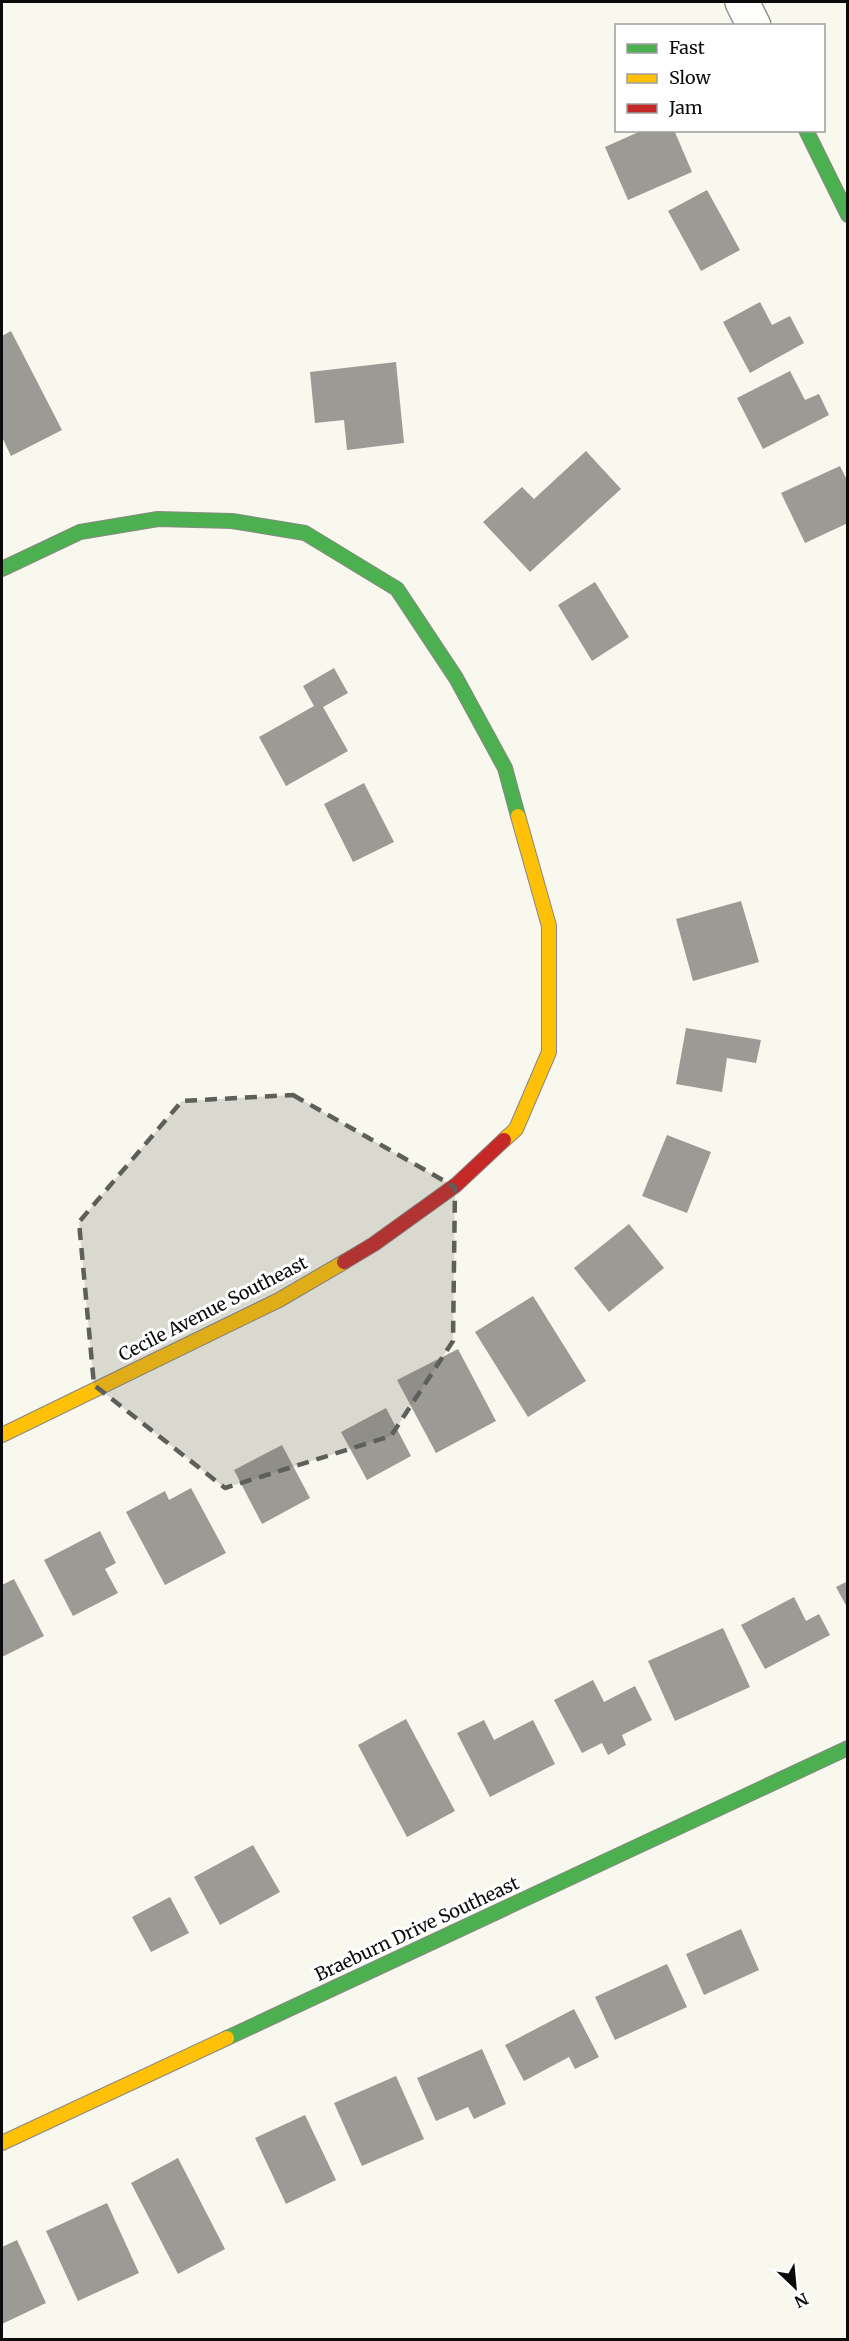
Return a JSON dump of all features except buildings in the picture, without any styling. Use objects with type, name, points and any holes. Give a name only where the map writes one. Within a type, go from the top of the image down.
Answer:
[{"type":"street","points":[[742,2],[753,24]]},
{"type":"street","points":[[807,132],[848,215]]},
{"type":"street","name":"Cecile Avenue Southeast","points":[[2,569],[80,532],[159,519],[232,521],[305,533],[397,589],[456,678],[506,768],[549,926],[549,1052],[516,1130],[456,1185],[374,1244],[279,1300],[2,1435]]},
{"type":"street","name":"Braeburn Drive Southeast","points":[[2,2143],[848,1748]]},
{"type":"highlighted area","points":[[293,1095],[455,1187],[453,1341],[391,1436],[225,1488],[94,1385],[79,1222],[182,1101]]},
{"type":"traffic: fast","points":[[807,132],[848,215]]},
{"type":"traffic: fast","points":[[2,569],[80,532],[158,519],[232,521],[305,533],[397,589],[456,678],[505,768],[518,816]]},
{"type":"traffic: fast","points":[[227,2038],[848,1748]]},
{"type":"traffic: slow","points":[[504,1140],[516,1129],[549,1052],[549,926],[518,816]]},
{"type":"traffic: slow","points":[[2,1435],[279,1300],[344,1262]]},
{"type":"traffic: slow","points":[[2,2143],[227,2038]]},
{"type":"traffic: jam","points":[[344,1262],[374,1244],[456,1185],[504,1140]]}]
